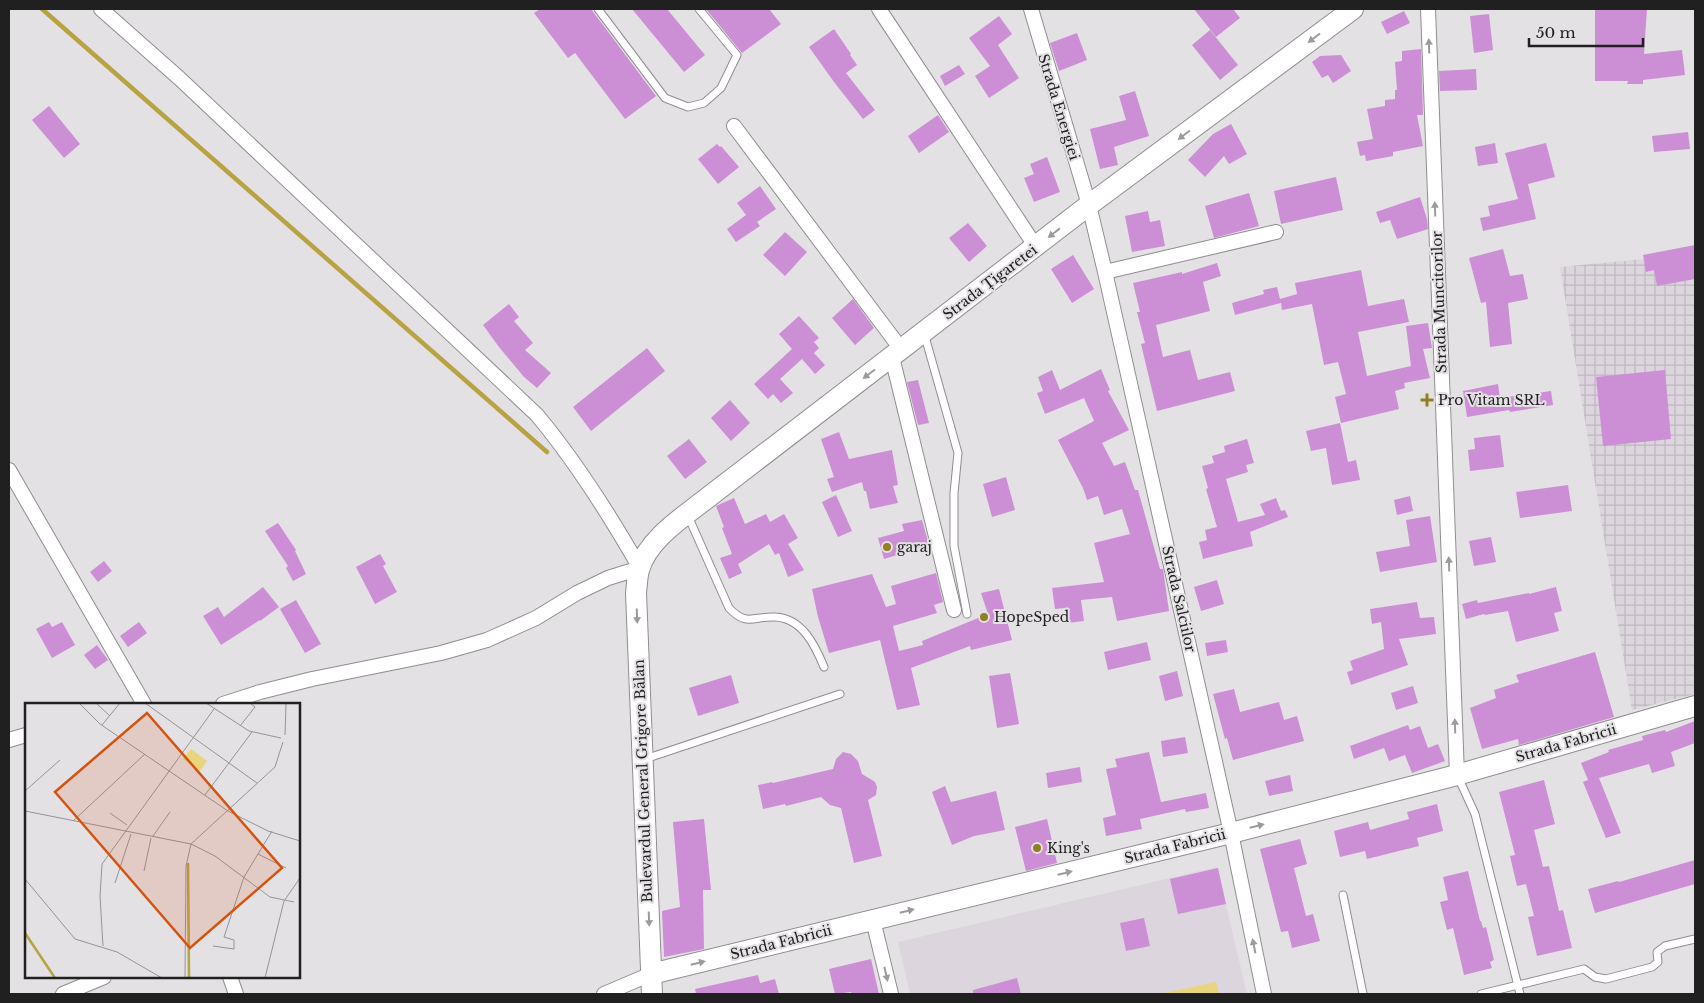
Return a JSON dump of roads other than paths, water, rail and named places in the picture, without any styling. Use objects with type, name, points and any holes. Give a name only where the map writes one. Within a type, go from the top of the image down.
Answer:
[{"type":"main road","name":"Strada Țigaretei","points":[[640,568],[649,551],[660,537],[687,514],[1089,205],[1353,9]]},
{"type":"main road","name":"Bulevardul General Grigore Bălan","points":[[640,568],[636,593],[652,994]]},
{"type":"main road","name":"Strada Fabricii","points":[[651,974],[1231,833],[1457,775],[1695,706]]},
{"type":"street","points":[[101,9],[179,78],[538,415],[586,478],[640,568],[608,578],[577,593],[536,618],[487,640],[441,653],[312,679],[226,703]]},
{"type":"street","points":[[879,9],[1036,247]]},
{"type":"street","name":"Strada Energiei","points":[[1031,9],[1089,205]]},
{"type":"street","name":"Strada Muncitorilor","points":[[1428,9],[1457,775]]},
{"type":"street","points":[[734,126],[896,353],[960,612]]},
{"type":"street","name":"Strada Salciilor","points":[[1089,205],[1231,833],[1264,994]]},
{"type":"street","points":[[1105,272],[1276,232]]},
{"type":"street","points":[[9,470],[143,703]]},
{"type":"street","points":[[9,740],[25,735]]},
{"type":"street","points":[[873,920],[891,994]]},
{"type":"street","points":[[604,994],[651,974]]},
{"type":"street","points":[[63,994],[102,978]]},
{"type":"street","points":[[230,978],[236,994]]},
{"type":"lane","points":[[598,9],[665,98],[688,107],[704,103],[721,88],[737,55],[700,9]]},
{"type":"lane","points":[[924,332],[958,453],[954,493],[954,546],[960,612]]},
{"type":"lane","points":[[687,514],[729,608],[737,617],[747,620],[777,617],[790,621],[803,630],[816,647],[824,667]]},
{"type":"lane","points":[[642,760],[840,694]]},
{"type":"lane","points":[[1457,775],[1475,814],[1520,994]]},
{"type":"lane","points":[[1343,895],[1363,994]]},
{"type":"lane","points":[[1481,994],[1584,969],[1595,976],[1606,979],[1652,967],[1658,962],[1657,952],[1665,946],[1695,939]]},
{"type":"waterway","points":[[42,9],[547,452]]},
{"type":"place","name":"Pro Vitam SRL","points":[[1427,400]]},
{"type":"place","name":"garaj","points":[[887,547]]},
{"type":"place","name":"HopeSped","points":[[984,617]]},
{"type":"place","name":"King's","points":[[1037,848]]}]
